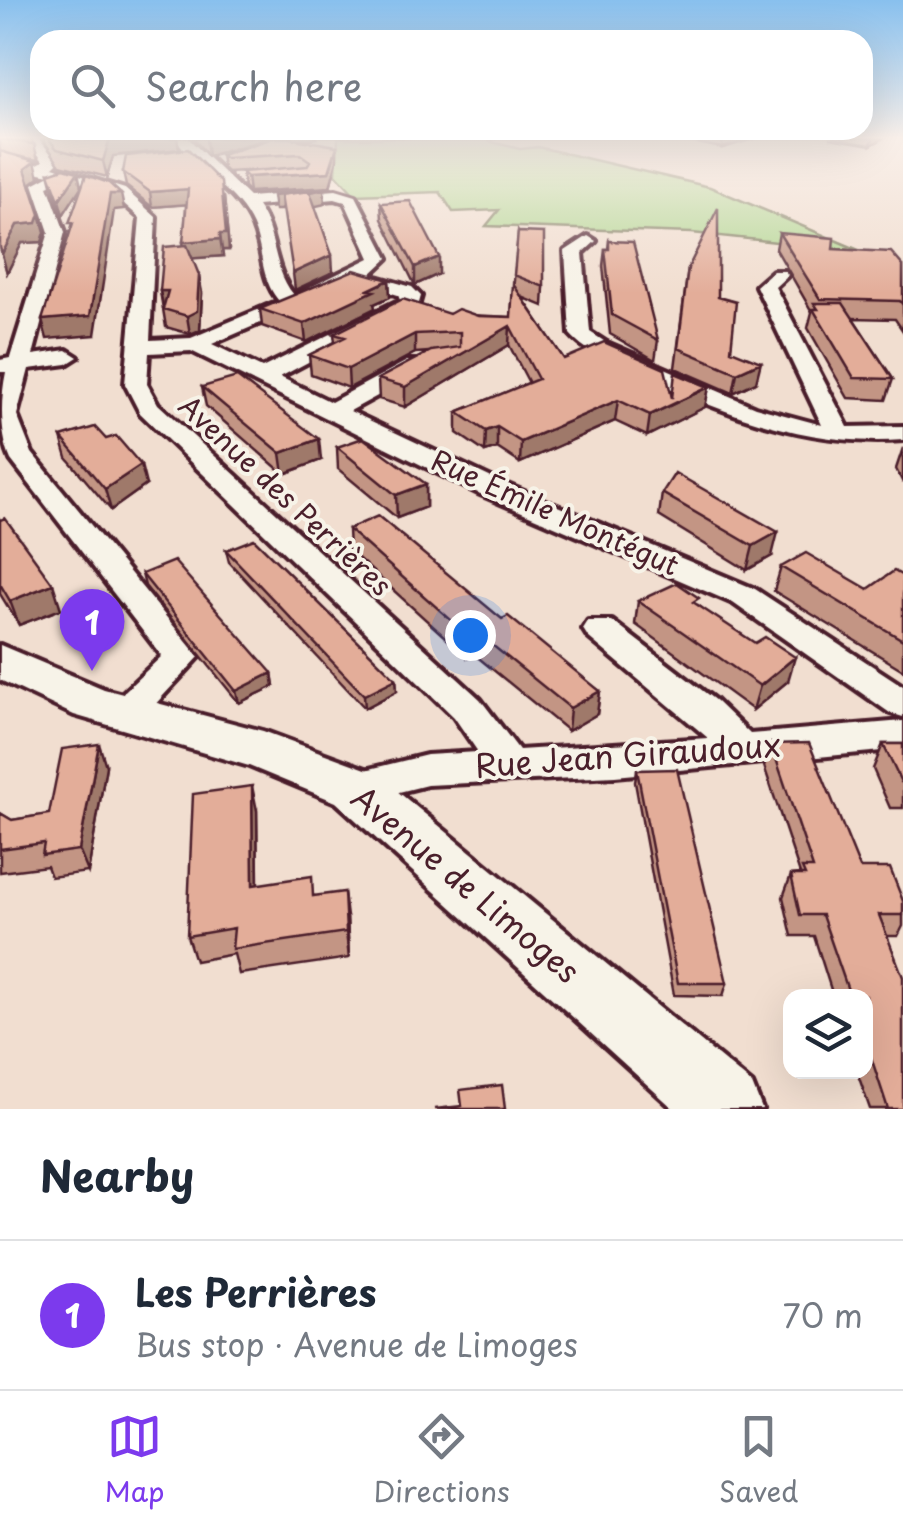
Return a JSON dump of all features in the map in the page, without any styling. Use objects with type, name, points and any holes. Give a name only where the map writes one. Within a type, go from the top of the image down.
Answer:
[{"type":"main road","name":"Avenue de Limoges","points":[[0,662],[57,690],[124,714],[263,750],[354,787],[727,1109]]},
{"type":"street","points":[[42,190],[57,232],[8,365],[5,416],[20,455],[182,658],[124,714]]},
{"type":"street","name":"Avenue des Perrières","points":[[124,190],[148,216],[136,347],[136,384],[148,408],[467,708],[509,766]]},
{"type":"street","points":[[234,190],[260,221],[272,285],[291,303]]},
{"type":"street","points":[[136,347],[194,344],[354,276],[372,267],[378,258],[351,199],[336,194],[246,202]]},
{"type":"street","points":[[588,241],[574,251],[580,334],[598,348],[746,412],[792,426],[838,432],[903,433]]},
{"type":"street","points":[[778,275],[765,286],[838,432]]},
{"type":"street","points":[[264,376],[409,303],[411,296],[406,291],[354,276]]},
{"type":"street","name":"Rue Émile Montégut","points":[[194,344],[488,487],[744,596],[903,704]]},
{"type":"street","points":[[8,365],[67,357]]},
{"type":"street","points":[[334,410],[425,361],[437,360]]},
{"type":"street","points":[[600,629],[704,710],[742,750]]},
{"type":"street","name":"Rue Jean Giraudoux","points":[[354,787],[426,770],[742,750],[903,735]]},
{"type":"green space","points":[[350,190],[716,190],[861,251],[692,233],[486,226],[499,210],[453,212],[440,192],[355,195]]},
{"type":"building","points":[[0,190],[32,190],[40,214],[37,223],[17,225],[2,254]]},
{"type":"building","points":[[81,190],[116,190],[121,194],[110,194],[90,316],[42,320],[73,223],[69,223]]},
{"type":"building","points":[[188,190],[222,190],[226,234],[220,234],[220,239],[183,242]]},
{"type":"building","points":[[320,190],[310,192],[332,255],[293,273],[281,195],[273,196]]},
{"type":"building","points":[[410,201],[439,257],[415,267],[381,203]]},
{"type":"building","points":[[718,208],[718,297],[736,302],[731,350],[761,362],[737,373],[678,348],[688,268]]},
{"type":"building","points":[[518,232],[544,233],[544,287],[514,275]]},
{"type":"building","points":[[779,233],[834,238],[833,249],[891,252],[903,266],[903,305],[900,301],[820,299]]},
{"type":"building","points":[[609,241],[633,242],[658,340],[612,315],[605,249],[609,249]]},
{"type":"building","points":[[187,245],[199,275],[197,311],[187,316],[163,309],[168,291],[160,291],[164,247]]},
{"type":"building","points":[[354,270],[389,280],[304,324],[260,309]]},
{"type":"building","points":[[513,284],[564,359],[604,342],[665,369],[672,398],[675,373],[709,387],[650,415],[618,400],[521,442],[497,427],[486,431],[457,412],[538,379],[510,326],[405,387],[378,379],[431,351],[460,347],[460,332],[415,334],[348,369],[309,355],[345,337],[334,334],[403,299],[449,314],[458,309],[478,316],[511,317]]},
{"type":"building","points":[[814,303],[843,303],[893,379],[854,378],[813,309],[818,309]]},
{"type":"building","points":[[237,377],[319,439],[281,453],[202,387]]},
{"type":"building","points":[[95,427],[106,439],[116,436],[141,465],[105,489],[61,437]]},
{"type":"building","points":[[363,438],[426,484],[396,495],[337,447]]},
{"type":"building","points":[[675,473],[778,532],[753,546],[662,493]]},
{"type":"building","points":[[378,516],[502,619],[508,616],[600,691],[570,708],[476,632],[469,636],[348,529]]},
{"type":"building","points":[[5,518],[53,584],[10,601],[0,584],[0,520]]},
{"type":"building","points":[[254,539],[396,679],[364,695],[226,550]]},
{"type":"building","points":[[806,553],[868,589],[894,571],[903,576],[903,640],[781,567]]},
{"type":"building","points":[[174,561],[272,673],[236,691],[142,574]]},
{"type":"building","points":[[677,583],[699,598],[693,602],[755,643],[765,637],[795,657],[760,686],[638,601]]},
{"type":"building","points":[[809,743],[860,868],[890,868],[903,901],[903,915],[879,915],[903,977],[903,1109],[888,1109],[873,1063],[873,989],[848,989],[822,915],[800,915],[791,875],[805,875],[802,868],[813,868],[771,744]]},
{"type":"building","points":[[99,744],[79,850],[42,855],[44,843],[0,849],[0,813],[12,820],[49,814],[62,749]]},
{"type":"building","points":[[883,744],[903,744],[903,783],[901,782]]},
{"type":"building","points":[[677,769],[727,983],[678,983],[637,770]]},
{"type":"building","points":[[252,786],[253,885],[312,876],[313,896],[344,892],[346,932],[232,949],[234,928],[187,936],[193,794]]},
{"type":"building","points":[[502,1085],[505,1109],[435,1109],[462,1106],[460,1090]]},
{"type":"place","name":"Les Perrières","points":[[92,671]]}]
